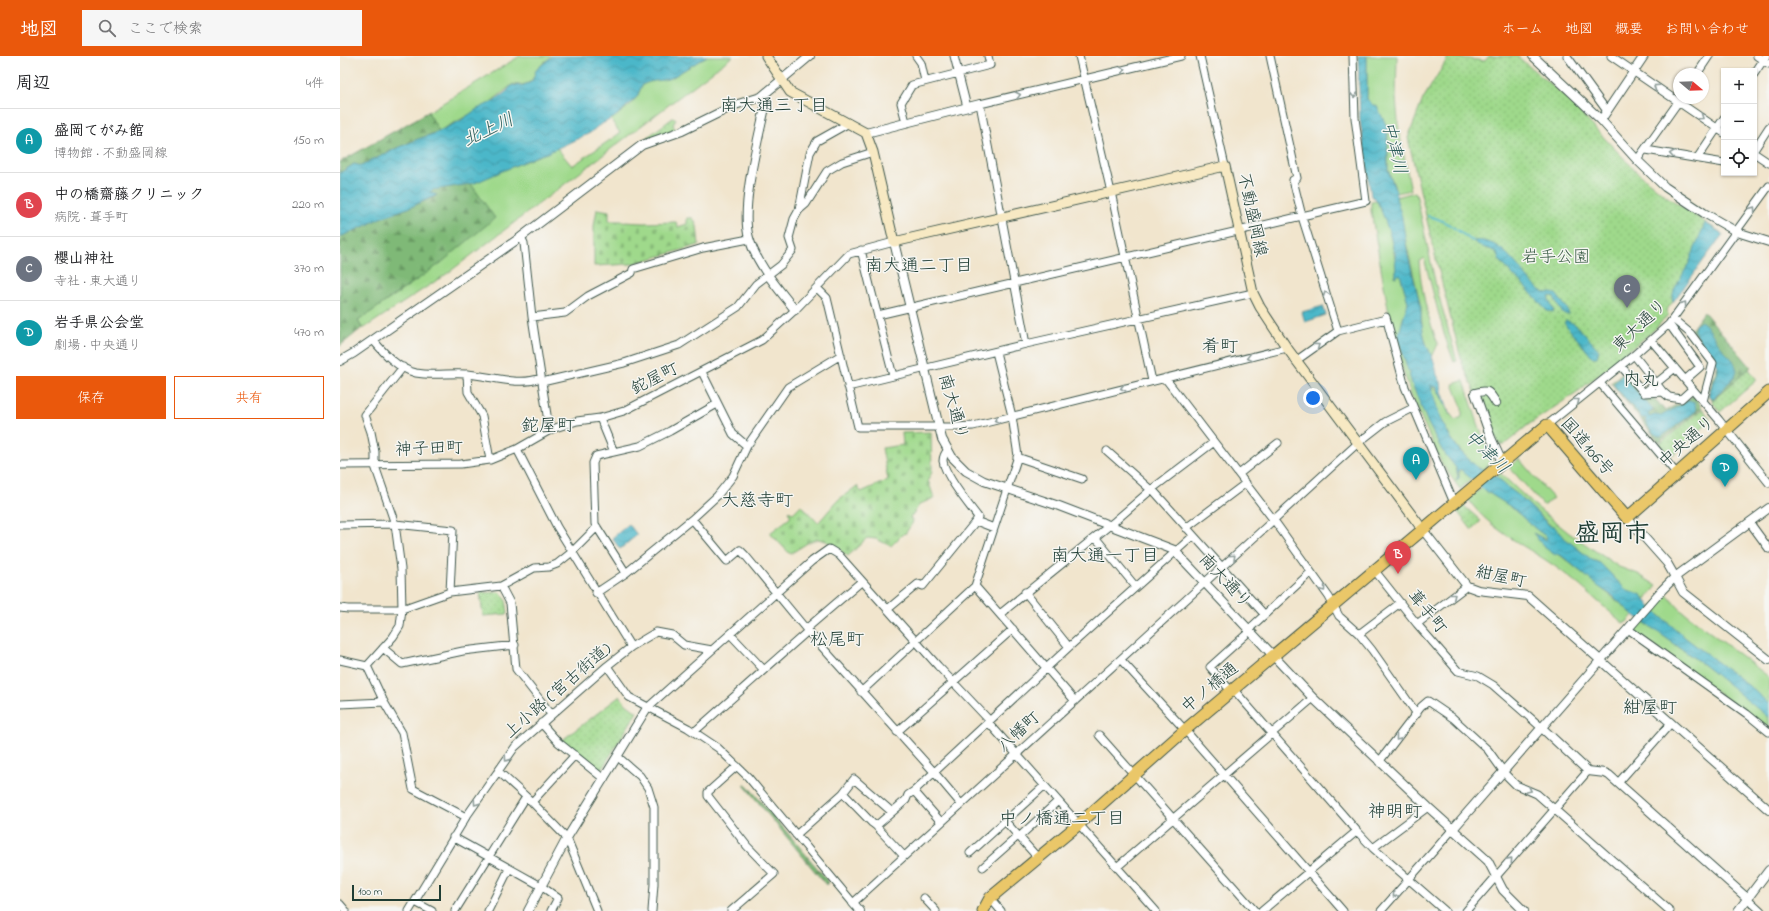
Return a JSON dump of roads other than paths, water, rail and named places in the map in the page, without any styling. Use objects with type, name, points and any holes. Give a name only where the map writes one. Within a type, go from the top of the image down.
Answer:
[{"type":"highway","name":"中央通り","points":[[1627,518],[1769,392]]},
{"type":"highway","name":"国道106号","points":[[1464,495],[1547,425],[1627,518]]},
{"type":"highway","name":"中ノ橋通","points":[[983,911],[990,898],[1135,775],[1185,730],[1464,495]]},
{"type":"main road","points":[[768,58],[790,92],[866,132]]},
{"type":"main road","name":"南大通り","points":[[866,132],[873,152],[894,242]]},
{"type":"main road","name":"不動盛岡線","points":[[894,242],[1225,166],[1253,293],[1260,308],[1287,348],[1423,530]]},
{"type":"street","points":[[340,361],[373,340],[521,237],[642,144],[682,131],[735,105],[761,97],[774,88],[810,56]]},
{"type":"street","points":[[916,56],[920,63],[925,81]]},
{"type":"street","points":[[954,56],[966,107]]},
{"type":"street","points":[[906,122],[901,103],[912,85],[990,65],[988,56]]},
{"type":"street","points":[[1079,56],[1111,192],[1152,381]]},
{"type":"street","points":[[866,132],[1181,56]]},
{"type":"street","points":[[1200,56],[1225,166]]},
{"type":"street","points":[[1270,56],[1297,178],[1293,180],[1302,216],[1338,331]]},
{"type":"street","points":[[878,315],[1366,201],[1355,118],[1353,56]]},
{"type":"street","points":[[1533,56],[1601,120],[1637,160],[1665,187],[1704,213],[1737,232],[1769,242]]},
{"type":"street","points":[[1567,56],[1607,111]]},
{"type":"street","points":[[1611,56],[1673,96]]},
{"type":"street","points":[[1601,120],[1644,56]]},
{"type":"street","points":[[1701,68],[1709,56]]},
{"type":"street","points":[[1757,56],[1766,60],[1757,70]]},
{"type":"street","points":[[774,88],[766,103],[746,212],[749,239],[767,274],[795,310]]},
{"type":"street","points":[[755,99],[762,100],[766,103]]},
{"type":"street","points":[[980,104],[1026,344]]},
{"type":"street","points":[[1637,160],[1646,150],[1677,104]]},
{"type":"street","points":[[1685,104],[1721,131]]},
{"type":"street","points":[[373,340],[388,358],[415,373],[467,374],[499,380],[541,380],[624,363],[679,345],[738,307],[756,284],[767,274],[781,265],[793,250],[789,238],[794,219],[799,210],[810,153],[818,141],[848,123]]},
{"type":"street","points":[[1698,157],[1721,123]]},
{"type":"street","points":[[1757,146],[1769,128]]},
{"type":"street","points":[[1646,150],[1721,161]]},
{"type":"street","points":[[799,210],[806,204],[827,171],[842,162],[873,152]]},
{"type":"street","points":[[1757,153],[1769,163]]},
{"type":"street","name":"東大通り","points":[[1547,425],[1621,366],[1671,322],[1769,186]]},
{"type":"street","points":[[521,237],[524,243],[541,380],[551,429]]},
{"type":"street","points":[[532,316],[565,313],[588,296],[632,273],[633,269],[703,248],[749,239]]},
{"type":"street","name":"鉈屋町","points":[[517,449],[551,429],[577,421],[600,418],[624,411],[762,340],[795,310],[849,254],[894,242]]},
{"type":"street","name":"南大通り","points":[[894,242],[942,439],[952,457],[966,471],[984,481],[1109,525],[1175,552],[1313,698],[1379,762],[1488,861],[1508,896],[1524,911]]},
{"type":"street","points":[[861,250],[893,376]]},
{"type":"street","points":[[817,288],[827,298],[858,427],[972,426],[1287,348]]},
{"type":"street","points":[[848,387],[1026,344],[1253,293]]},
{"type":"street","points":[[1297,360],[1338,331],[1386,318],[1398,367],[1413,408],[1454,503]]},
{"type":"street","points":[[1671,322],[1700,366],[1685,380]]},
{"type":"street","points":[[1671,322],[1691,334],[1713,363],[1703,401]]},
{"type":"street","points":[[1651,340],[1727,430],[1769,483]]},
{"type":"street","points":[[861,692],[975,586],[1017,457],[1012,416],[996,352]]},
{"type":"street","points":[[596,593],[626,573],[692,519],[717,496],[733,476],[746,446],[788,387],[841,354]]},
{"type":"street","points":[[1634,355],[1663,392],[1669,397],[1681,399],[1708,382]]},
{"type":"street","points":[[1621,366],[1644,393]]},
{"type":"street","points":[[367,666],[400,626],[402,609],[401,569],[395,524],[374,466],[376,452],[365,415],[403,367]]},
{"type":"street","points":[[1644,393],[1675,368]]},
{"type":"street","points":[[702,372],[733,434],[746,446]]},
{"type":"street","points":[[467,374],[468,392],[482,416],[490,460]]},
{"type":"street","points":[[1165,378],[1274,520],[1329,597],[1339,616],[1359,634],[1417,714]]},
{"type":"street","points":[[1600,383],[1677,474]]},
{"type":"street","points":[[1496,403],[1488,391],[1484,390],[1475,393],[1499,464]]},
{"type":"street","points":[[1644,393],[1663,392]]},
{"type":"street","points":[[626,573],[597,527],[593,463],[596,456],[640,446],[717,404]]},
{"type":"street","name":"八幡町","points":[[853,903],[1358,443],[1385,422],[1413,408]]},
{"type":"street","points":[[600,418],[614,452]]},
{"type":"street","points":[[1000,614],[1152,489],[1214,442]]},
{"type":"street","points":[[1239,474],[1278,443]]},
{"type":"street","name":"神子田町","points":[[340,465],[374,466],[461,464],[490,460],[517,449]]},
{"type":"street","name":"上小路 (宮古街道)","points":[[410,911],[466,817],[515,746],[631,647],[596,593],[557,527],[517,449]]},
{"type":"street","points":[[888,609],[918,584],[923,586],[978,517],[946,469],[943,461],[944,455],[948,450]]},
{"type":"street","points":[[1107,450],[1152,489],[1221,568],[1264,614]]},
{"type":"street","points":[[1017,457],[1082,479]]},
{"type":"street","points":[[1186,528],[1246,483]]},
{"type":"street","points":[[1381,911],[1503,773],[1600,659],[1662,590],[1675,577],[1769,508]]},
{"type":"street","points":[[1627,518],[1667,563],[1683,592],[1769,660]]},
{"type":"street","points":[[692,519],[727,561],[740,550],[807,630],[961,804]]},
{"type":"street","points":[[976,521],[994,528]]},
{"type":"street","points":[[1750,523],[1769,549]]},
{"type":"street","points":[[340,525],[395,524],[453,530],[450,592]]},
{"type":"street","points":[[340,608],[402,609],[450,592],[501,586],[534,568],[549,567],[557,564],[572,552],[597,527]]},
{"type":"street","name":"紺屋町","points":[[1423,530],[1467,586],[1478,590],[1528,596],[1769,810]]},
{"type":"street","points":[[1095,536],[1136,587]]},
{"type":"street","points":[[876,826],[1069,647],[1193,536]]},
{"type":"street","points":[[528,911],[567,838],[647,708],[812,560],[830,550],[839,555],[988,719],[988,722],[1015,755],[1156,911]]},
{"type":"street","name":"葺手町","points":[[1375,571],[1417,624],[1458,671],[1478,676],[1493,685],[1542,728]]},
{"type":"street","points":[[1311,572],[1264,614],[1210,666],[1373,848],[1444,911]]},
{"type":"street","points":[[694,732],[862,581]]},
{"type":"street","points":[[501,586],[510,603],[516,669],[551,714]]},
{"type":"street","points":[[975,586],[1075,701]]},
{"type":"street","points":[[1417,624],[1467,586]]},
{"type":"street","points":[[1025,592],[1069,647]]},
{"type":"street","points":[[1359,634],[1400,603]]},
{"type":"street","points":[[1629,628],[1747,714],[1769,732]]},
{"type":"street","points":[[898,732],[1013,629]]},
{"type":"street","points":[[631,647],[656,632],[672,635],[684,645],[712,650]]},
{"type":"street","points":[[730,634],[764,670]]},
{"type":"street","points":[[383,648],[402,664],[463,651],[515,645]]},
{"type":"street","points":[[340,660],[367,666]]},
{"type":"street","points":[[1120,660],[1185,730],[1343,911]]},
{"type":"street","points":[[367,666],[384,702],[402,733],[413,789],[466,817]]},
{"type":"street","points":[[607,666],[629,697],[694,732],[718,748],[737,766],[860,911]]},
{"type":"street","points":[[1117,867],[1313,698]]},
{"type":"street","points":[[1379,762],[1421,707],[1428,701],[1453,718],[1488,750],[1503,773],[1516,785],[1537,794],[1670,911]]},
{"type":"street","points":[[340,704],[384,702]]},
{"type":"street","points":[[541,723],[558,742],[604,779]]},
{"type":"street","points":[[1618,783],[1671,723]]},
{"type":"street","points":[[1542,728],[1588,771],[1605,773],[1618,783],[1761,911]]},
{"type":"street","points":[[1099,735],[1255,911]]},
{"type":"street","points":[[532,802],[575,755]]},
{"type":"street","points":[[618,757],[640,776],[648,788],[654,807],[654,884],[652,911]]},
{"type":"street","points":[[731,911],[774,874],[747,846],[708,796],[708,792],[737,766]]},
{"type":"street","points":[[498,771],[532,802],[567,838],[597,911]]},
{"type":"street","points":[[1466,911],[1588,771]]},
{"type":"street","points":[[796,835],[842,793],[854,779],[892,812]]},
{"type":"street","points":[[970,853],[1044,786]]},
{"type":"street","points":[[914,791],[941,822]]},
{"type":"street","points":[[842,793],[904,856]]},
{"type":"street","points":[[455,911],[526,797]]},
{"type":"street","points":[[983,867],[1058,801]]},
{"type":"street","points":[[1373,848],[1428,807]]},
{"type":"street","points":[[1005,821],[1038,858]]},
{"type":"street","points":[[1262,911],[1357,831]]},
{"type":"street","points":[[453,838],[542,886],[558,898],[551,911]]},
{"type":"street","points":[[488,911],[509,869]]},
{"type":"street","points":[[1738,911],[1769,870]]},
{"type":"street","points":[[924,898],[936,911]]},
{"type":"street","points":[[990,898],[1001,911]]},
{"type":"street","points":[[415,902],[432,911]]},
{"type":"street","points":[[340,904],[346,911]]},
{"type":"water","name":"北上川","points":[[552,56],[707,56],[671,78],[642,85],[637,97],[615,117],[598,126],[590,133],[475,183],[433,190],[430,192],[437,195],[411,207],[380,218],[340,237],[340,173],[354,164],[362,166],[372,159],[378,158],[382,154],[387,154],[460,121],[477,109],[492,102],[506,92],[512,85],[521,86],[529,83],[532,81],[536,70]]},
{"type":"water","name":"中津川","points":[[1358,56],[1367,56],[1367,99],[1374,106],[1375,104],[1377,106],[1387,127],[1388,170],[1397,191],[1396,198],[1402,217],[1408,256],[1421,308],[1421,320],[1425,341],[1435,364],[1450,415],[1436,386],[1433,388],[1431,384],[1431,386],[1440,418],[1450,437],[1460,451],[1478,468],[1496,475],[1550,526],[1554,526],[1562,536],[1592,560],[1600,563],[1625,589],[1642,595],[1651,608],[1687,639],[1749,686],[1769,704],[1769,718],[1700,662],[1631,613],[1613,596],[1599,587],[1562,556],[1555,555],[1544,547],[1533,533],[1546,540],[1547,537],[1511,507],[1484,490],[1460,469],[1458,471],[1459,478],[1456,481],[1458,476],[1456,468],[1442,450],[1428,423],[1412,384],[1398,337],[1408,302],[1400,274],[1395,277],[1395,252],[1393,250],[1386,224],[1375,198],[1371,196],[1360,120]]},
{"type":"water","points":[[1705,223],[1723,234],[1673,302],[1672,299],[1674,290],[1689,263]]},
{"type":"water","points":[[1473,241],[1484,241],[1494,244],[1503,250],[1541,291],[1556,294],[1567,308],[1569,315],[1566,315],[1561,311],[1554,297],[1551,296],[1548,297],[1554,312],[1547,311],[1500,261],[1497,254],[1492,250],[1479,246]]},
{"type":"water","points":[[1323,306],[1326,315],[1305,322],[1302,312]]},
{"type":"water","points":[[1566,320],[1576,325],[1599,350],[1597,357],[1592,357],[1564,323]]},
{"type":"water","points":[[1701,321],[1706,325],[1724,351],[1733,360],[1737,370],[1735,376],[1714,398],[1709,397],[1709,394],[1718,372],[1718,366],[1694,331],[1695,325]]},
{"type":"water","points":[[1622,375],[1653,410],[1648,414],[1649,417],[1655,415],[1661,416],[1688,401],[1695,403],[1696,411],[1661,437],[1658,436],[1650,430],[1646,418],[1642,418],[1613,384]]},
{"type":"water","points":[[629,524],[637,535],[620,549],[612,538]]},
{"type":"waterway","points":[[1428,216],[1447,223],[1473,241]]},
{"type":"place","name":"櫻山神社","points":[[1627,308]]},
{"type":"place","name":"盛岡てがみ館","points":[[1416,480]]},
{"type":"place","name":"岩手県公会堂","points":[[1725,487]]},
{"type":"place","name":"中の橋齋藤クリニック","points":[[1398,574]]},
{"type":"district","name":"南大通三丁目","points":[[774,107]]},
{"type":"district","name":"南大通二丁目","points":[[919,267]]},
{"type":"district","name":"肴町","points":[[1220,348]]},
{"type":"district","name":"内丸","points":[[1641,381]]},
{"type":"district","name":"鉈屋町","points":[[548,427]]},
{"type":"district","name":"大慈寺町","points":[[757,502]]},
{"type":"district","name":"盛岡市","points":[[1612,535]]},
{"type":"district","name":"南大通一丁目","points":[[1105,557]]},
{"type":"district","name":"松尾町","points":[[837,641]]},
{"type":"district","name":"紺屋町","points":[[1650,709]]},
{"type":"district","name":"神明町","points":[[1395,813]]},
{"type":"district","name":"中ノ橋通二丁目","points":[[1062,820]]},
{"type":"park label","name":"岩手公園","points":[[1556,257]]}]
